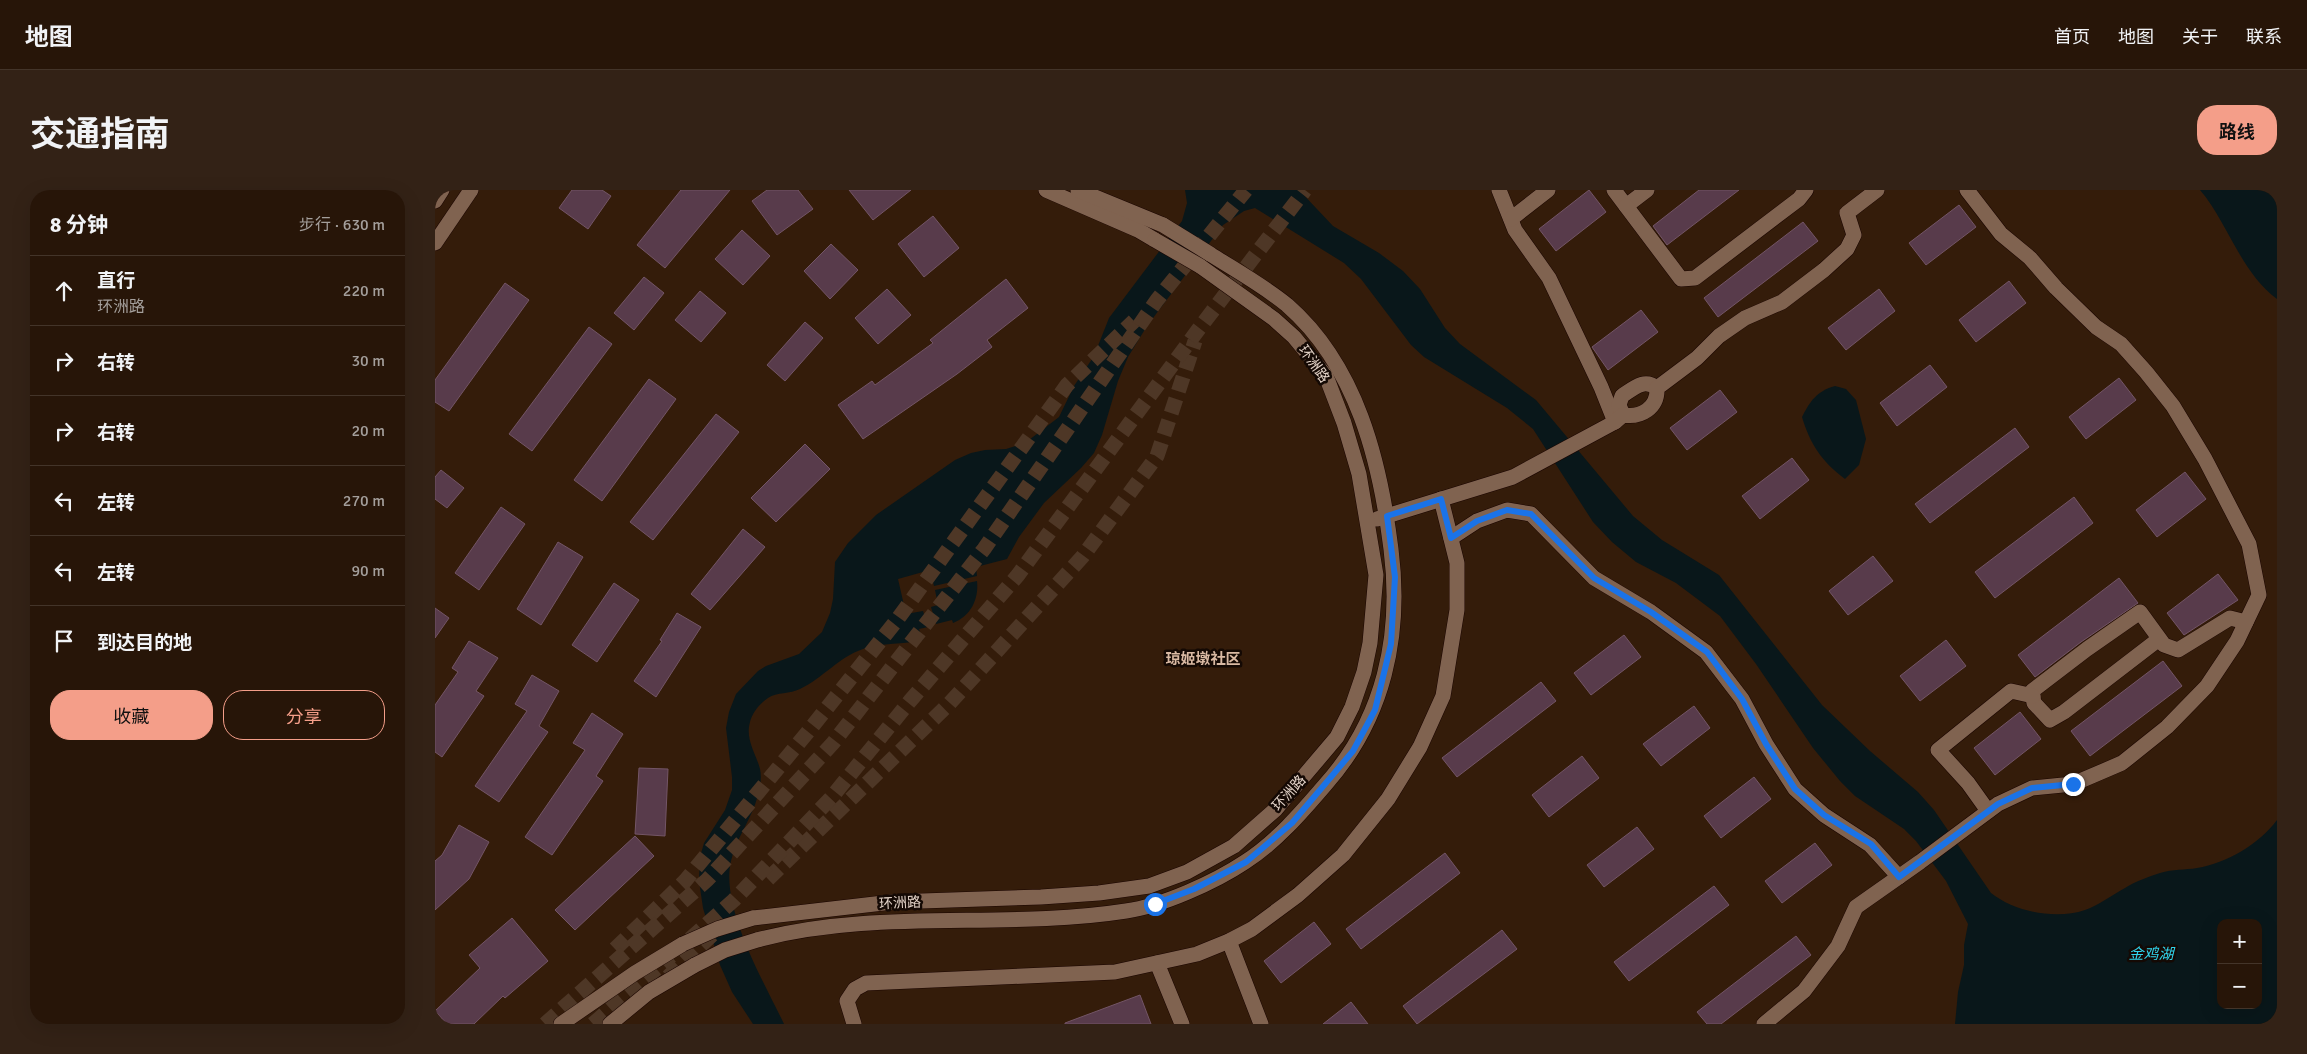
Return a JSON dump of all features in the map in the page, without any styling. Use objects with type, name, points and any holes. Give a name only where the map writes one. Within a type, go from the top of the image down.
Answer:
[{"type":"street","points":[[435,201],[442,190]]},
{"type":"street","points":[[435,243],[471,190]]},
{"type":"street","name":"环洲路","points":[[561,1024],[635,973],[683,944],[717,929],[753,918],[892,902],[1041,898],[1126,890],[1149,886],[1187,872],[1234,846],[1276,809],[1337,737],[1352,707],[1364,672],[1370,643],[1376,575],[1357,465],[1344,423],[1326,376],[1287,331],[1200,266],[1138,230],[1046,190]]},
{"type":"street","name":"环洲路","points":[[610,1024],[649,992],[695,965],[725,950],[794,930],[881,923],[1043,918],[1127,911],[1155,904],[1194,889],[1246,862],[1292,823],[1353,751],[1375,710],[1391,644],[1395,577],[1387,516],[1378,469],[1360,415],[1346,381],[1328,349],[1286,304],[1163,225],[1078,190]]},
{"type":"street","points":[[1499,190],[1515,230],[1549,278],[1601,387],[1619,418]]},
{"type":"street","points":[[1511,219],[1548,190]]},
{"type":"street","points":[[1614,190],[1681,280],[1695,278],[1799,199],[1806,190]]},
{"type":"street","points":[[1626,206],[1647,190]]},
{"type":"street","points":[[1366,522],[1513,477],[1578,443],[1619,418],[1646,412],[1656,401],[1657,388],[1697,358],[1719,336],[1745,318],[1782,302],[1847,249],[1854,234],[1847,213],[1877,190]]},
{"type":"street","points":[[1764,1024],[1804,990],[1838,946],[1856,906],[1899,877],[1998,804],[2032,788],[2073,784],[2122,763],[2167,727],[2207,686],[2237,641],[2259,594],[2249,544],[2205,459],[2173,406],[2147,372],[2121,344],[2096,327],[2056,288],[2031,258],[2001,234],[1967,190]]},
{"type":"street","points":[[1619,418],[1619,405],[1622,396],[1642,383],[1651,383],[1657,388]]},
{"type":"street","points":[[854,1024],[847,1001],[855,989],[866,983],[1115,972],[1197,954],[1252,929],[1298,895],[1343,855],[1388,799],[1420,747],[1443,696],[1457,610],[1457,563],[1441,499]]},
{"type":"street","points":[[1451,538],[1477,521],[1507,510],[1531,514],[1594,578],[1651,612],[1707,652],[1742,699],[1766,744],[1795,789],[1824,815],[1871,844],[1899,877]]},
{"type":"street","points":[[2159,639],[2064,712],[2050,720],[2034,703],[2032,691],[2058,670],[2140,612],[2164,645],[2178,650],[2230,618],[2246,622]]},
{"type":"street","points":[[1989,811],[1968,783],[1937,750],[2011,692],[2033,696]]},
{"type":"street","points":[[1229,941],[1261,1024]]},
{"type":"street","points":[[1157,962],[1182,1024]]},
{"type":"water","name":"金鸡湖","points":[[1185,190],[1299,190],[1333,226],[1379,253],[1403,271],[1420,289],[1445,328],[1460,344],[1536,400],[1633,516],[1662,540],[1719,575],[1822,705],[1870,751],[1918,792],[1934,810],[1991,893],[2001,900],[2024,909],[2049,914],[2074,913],[2085,910],[2133,883],[2165,872],[2197,868],[2231,857],[2261,837],[2277,820],[2277,1024],[1955,1024],[1968,924],[1946,881],[1916,841],[1904,829],[1855,796],[1840,781],[1813,748],[1756,664],[1720,616],[1676,583],[1636,562],[1612,542],[1593,522],[1533,429],[1507,408],[1424,357],[1411,345],[1361,279],[1344,263],[1255,208],[1244,211],[1223,225],[1147,326],[1128,357],[1118,381],[1102,435],[1094,453],[1044,503],[1019,537],[1007,559],[976,567],[977,576],[934,586],[930,570],[898,579],[906,614],[923,611],[928,627],[919,629],[923,640],[878,645],[863,649],[846,657],[800,689],[768,698],[754,712],[750,722],[749,735],[760,769],[760,786],[752,812],[733,853],[729,879],[732,900],[746,944],[784,1024],[753,1024],[732,992],[720,965],[703,908],[699,881],[700,857],[704,843],[725,810],[732,790],[726,728],[729,712],[736,694],[758,671],[766,666],[799,654],[822,632],[830,613],[833,599],[835,562],[848,543],[876,515],[955,460],[971,453],[1006,449],[1025,443],[1059,417],[1074,386],[1094,356],[1109,318],[1182,221],[1187,203]]},
{"type":"water","points":[[2200,190],[2277,190],[2277,299],[2264,288],[2244,261],[2210,203]]},
{"type":"water","points":[[1835,386],[1846,389],[1856,400],[1866,439],[1859,465],[1845,479],[1818,452],[1809,436],[1802,417],[1815,397]]},
{"type":"water","points":[[977,581],[977,594],[973,606],[965,616],[953,623],[952,620],[936,624],[931,607],[938,605],[935,590]]},
{"type":"building","points":[[572,190],[602,190],[611,196],[588,229],[559,208]]},
{"type":"building","points":[[681,190],[730,190],[665,268],[637,245]]},
{"type":"building","points":[[767,190],[798,190],[813,209],[777,235],[752,201]]},
{"type":"building","points":[[849,190],[911,190],[873,220]]},
{"type":"building","points":[[1589,190],[1606,212],[1556,251],[1539,229]]},
{"type":"building","points":[[1699,190],[1739,190],[1667,245],[1653,226]]},
{"type":"building","points":[[1959,205],[1976,227],[1926,265],[1909,243]]},
{"type":"building","points":[[933,216],[959,248],[924,277],[898,244]]},
{"type":"building","points":[[1803,222],[1818,241],[1718,317],[1704,298]]},
{"type":"building","points":[[742,230],[770,256],[743,285],[715,259]]},
{"type":"building","points":[[831,244],[858,270],[830,299],[804,271]]},
{"type":"building","points":[[644,277],[664,293],[634,330],[614,313]]},
{"type":"building","points":[[1006,279],[1028,308],[987,340],[992,347],[957,374],[863,439],[838,405],[872,381],[875,385],[933,343],[930,340]]},
{"type":"building","points":[[2009,281],[2026,303],[1976,342],[1959,320]]},
{"type":"building","points":[[505,283],[529,300],[449,411],[435,402],[435,380]]},
{"type":"building","points":[[887,289],[911,315],[878,344],[855,318]]},
{"type":"building","points":[[1879,289],[1895,311],[1846,350],[1828,328]]},
{"type":"building","points":[[700,291],[726,313],[701,342],[675,320]]},
{"type":"building","points":[[1641,310],[1658,332],[1608,370],[1592,347]]},
{"type":"building","points":[[805,322],[823,338],[785,381],[767,365]]},
{"type":"building","points":[[589,327],[612,344],[532,451],[509,434]]},
{"type":"building","points":[[1930,365],[1947,387],[1897,426],[1880,403]]},
{"type":"building","points":[[2119,378],[2136,400],[2086,439],[2069,417]]},
{"type":"building","points":[[649,379],[676,399],[602,501],[574,480]]},
{"type":"building","points":[[1720,390],[1737,412],[1687,450],[1670,428]]},
{"type":"building","points":[[716,414],[739,432],[653,540],[630,522]]},
{"type":"building","points":[[2015,428],[2029,447],[1930,523],[1915,504]]},
{"type":"building","points":[[805,444],[830,469],[776,522],[751,498]]},
{"type":"building","points":[[1792,458],[1809,480],[1760,519],[1742,496]]},
{"type":"building","points":[[441,470],[464,488],[447,508],[435,499],[435,477]]},
{"type":"building","points":[[2185,472],[2206,499],[2157,537],[2136,510]]},
{"type":"building","points":[[2074,497],[2093,523],[1995,598],[1975,572]]},
{"type":"building","points":[[501,507],[525,524],[479,590],[455,573]]},
{"type":"building","points":[[743,529],[765,547],[710,610],[691,594]]},
{"type":"building","points":[[558,542],[583,557],[541,625],[517,609]]},
{"type":"building","points":[[1873,556],[1893,581],[1848,615],[1829,591]]},
{"type":"building","points":[[2218,574],[2238,600],[2184,635],[2167,613]]},
{"type":"building","points":[[2119,578],[2138,603],[2081,642],[2035,677],[2018,655]]},
{"type":"building","points":[[614,583],[639,600],[597,662],[572,645]]},
{"type":"building","points":[[435,608],[449,618],[435,638]]},
{"type":"building","points":[[677,613],[701,627],[656,697],[634,681],[662,641],[660,640]]},
{"type":"building","points":[[1624,635],[1641,657],[1591,695],[1574,673]]},
{"type":"building","points":[[1946,640],[1966,666],[1920,701],[1900,676]]},
{"type":"building","points":[[469,641],[498,658],[476,691],[484,696],[442,757],[435,752],[435,705],[458,672],[452,668]]},
{"type":"building","points":[[2163,661],[2182,686],[2090,756],[2071,731]]},
{"type":"building","points":[[532,675],[559,691],[539,726],[548,732],[499,802],[475,786],[527,711],[515,704]]},
{"type":"building","points":[[1541,682],[1556,701],[1457,777],[1442,758]]},
{"type":"building","points":[[1694,706],[1710,728],[1661,766],[1643,744]]},
{"type":"building","points":[[2020,712],[2041,739],[1995,775],[1974,748]]},
{"type":"building","points":[[592,713],[623,734],[596,776],[603,781],[552,855],[525,837],[585,750],[573,743]]},
{"type":"building","points":[[1582,756],[1599,778],[1549,817],[1532,795]]},
{"type":"building","points":[[639,768],[668,769],[665,836],[635,834]]},
{"type":"building","points":[[1754,777],[1771,799],[1721,838],[1704,816]]},
{"type":"building","points":[[459,825],[489,842],[469,879],[435,910],[435,861],[442,855]]},
{"type":"building","points":[[1637,827],[1654,849],[1604,887],[1587,865]]},
{"type":"building","points":[[635,836],[654,856],[575,930],[555,910]]},
{"type":"building","points":[[1815,843],[1832,865],[1782,903],[1765,881]]},
{"type":"building","points":[[1445,853],[1460,873],[1361,949],[1346,929]]},
{"type":"building","points":[[1714,886],[1729,905],[1629,981],[1614,962]]},
{"type":"building","points":[[512,918],[548,961],[505,998],[503,996],[474,1024],[447,1024],[435,1011],[480,968],[469,955]]},
{"type":"building","points":[[1314,922],[1331,944],[1281,983],[1264,961]]},
{"type":"building","points":[[1502,930],[1517,949],[1417,1024],[1403,1006]]},
{"type":"building","points":[[1796,936],[1811,955],[1721,1024],[1707,1024],[1697,1012]]},
{"type":"building","points":[[1140,995],[1151,1024],[1065,1024],[1065,1023]]},
{"type":"building","points":[[1351,1002],[1368,1024],[1323,1024]]},
{"type":"tunnel","points":[[545,1024],[707,880],[833,743],[984,549],[1157,300],[1246,190]]},
{"type":"tunnel","points":[[690,939],[734,900],[831,798],[910,701],[1018,575],[1198,330],[1305,190]]},
{"type":"tunnel","points":[[615,949],[685,881],[807,733],[897,620],[1067,385],[1134,321]]},
{"type":"tunnel","points":[[768,879],[949,704],[1083,556],[1157,456],[1195,341]]},
{"type":"tunnel","points":[[668,977],[716,931]]},
{"type":"tunnel","points":[[593,1024],[671,956]]},
{"type":"district","name":"琼姬墩社区","points":[[1203,659]]},
{"type":"route","points":[[1155,904],[1194,889],[1246,862],[1292,823],[1353,751],[1375,710],[1391,644],[1395,577],[1387,516],[1441,499],[1451,538],[1477,521],[1507,510],[1531,514],[1551,532],[1574,560],[1594,578],[1651,612],[1707,652],[1742,699],[1766,744],[1795,789],[1824,815],[1871,844],[1899,877],[1998,804],[2032,788],[2073,784]]}]
